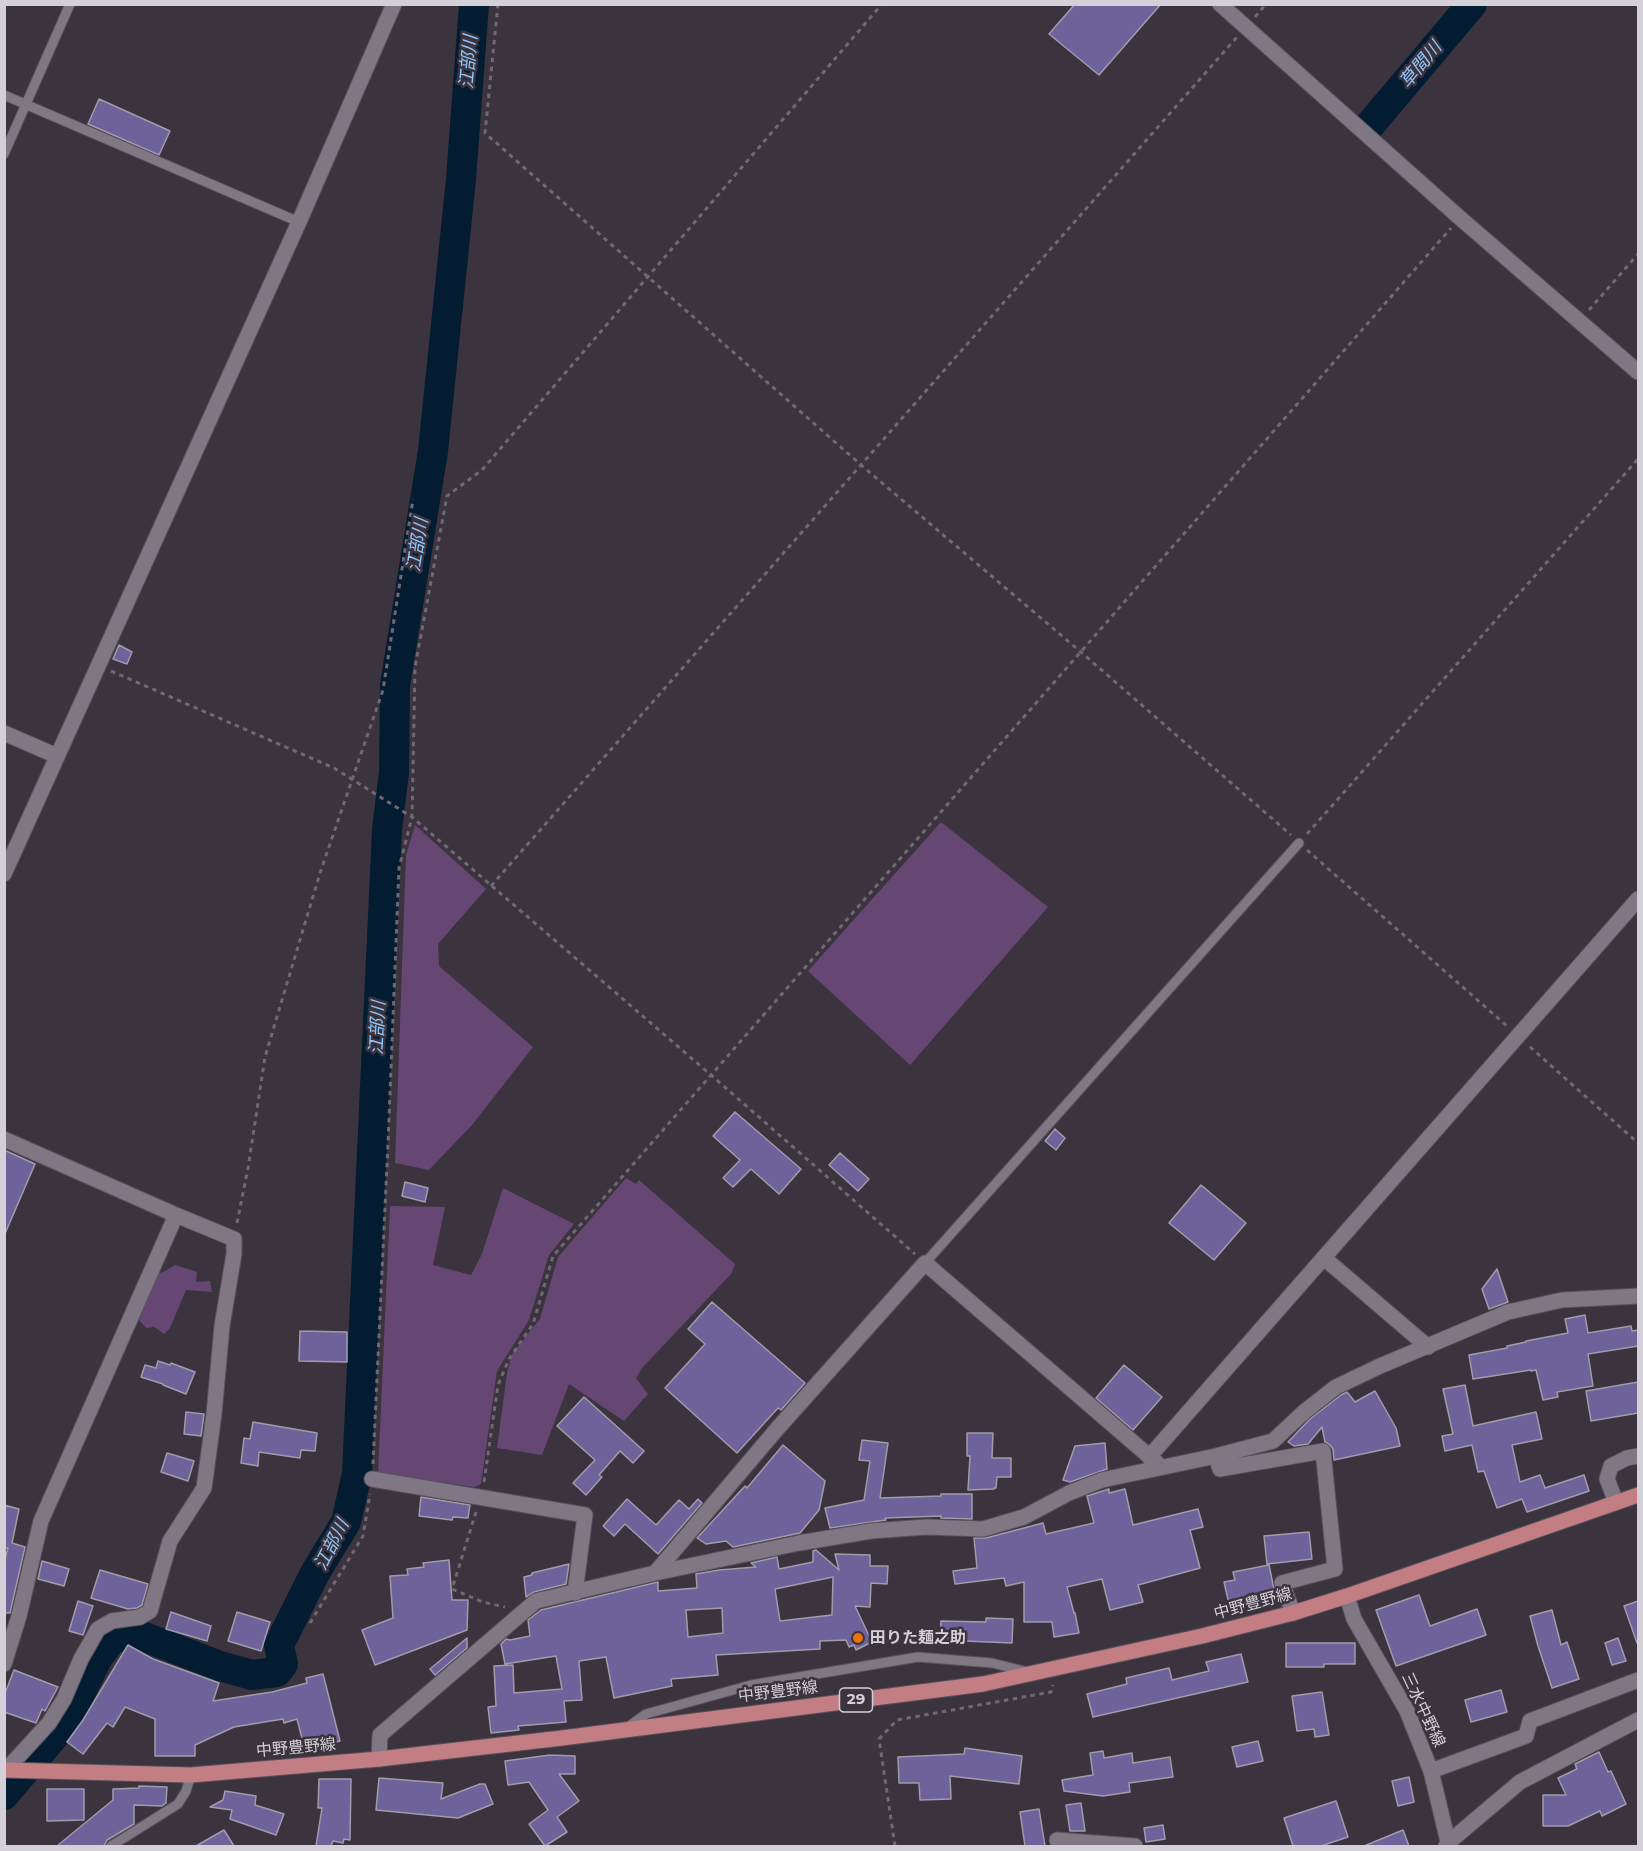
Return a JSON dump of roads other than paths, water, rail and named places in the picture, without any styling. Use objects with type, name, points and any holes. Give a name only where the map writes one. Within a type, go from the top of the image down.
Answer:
[{"type":"main road","name":"中野豊野線","points":[[5,1770],[190,1775],[379,1759],[983,1684],[1202,1636],[1293,1613],[1638,1495]]},
{"type":"street","points":[[4,874],[298,222],[393,4]]},
{"type":"street","points":[[1220,4],[1460,218],[1638,372]]},
{"type":"street","points":[[4,733],[57,756]]},
{"type":"street","points":[[1149,1457],[1638,899]]},
{"type":"street","points":[[4,1139],[234,1239],[204,1488],[170,1541],[150,1611],[140,1617],[112,1621],[98,1629],[81,1659],[64,1699],[49,1723],[5,1770]]},
{"type":"street","points":[[4,1664],[19,1616],[40,1521],[176,1215]]},
{"type":"street","points":[[1324,1258],[1428,1347]]},
{"type":"street","points":[[656,1573],[777,1429],[925,1263],[1161,1467]]},
{"type":"street","points":[[379,1759],[380,1735],[536,1601],[799,1543],[870,1531],[926,1527],[983,1529],[1023,1517],[1069,1492],[1102,1480],[1216,1456],[1273,1441],[1336,1387],[1508,1312],[1562,1300],[1638,1296]]},
{"type":"street","points":[[1216,1456],[1220,1468],[1323,1450],[1335,1569],[1282,1583],[1293,1613]]},
{"type":"street","points":[[1616,1502],[1607,1479],[1611,1466],[1627,1458],[1638,1456]]},
{"type":"street","points":[[372,1479],[585,1515],[575,1593]]},
{"type":"street","name":"三水中野線","points":[[1347,1596],[1354,1619],[1407,1711],[1431,1771],[1448,1845]]},
{"type":"street","points":[[1431,1771],[1526,1736],[1530,1721],[1638,1680]]},
{"type":"street","points":[[1448,1845],[1520,1782],[1638,1720]]},
{"type":"street","points":[[1057,1840],[1135,1846]]},
{"type":"lane","points":[[4,153],[70,4]]},
{"type":"lane","points":[[4,95],[298,222]]},
{"type":"lane","points":[[925,1263],[1299,843]]},
{"type":"lane","points":[[623,1730],[646,1714],[751,1685],[918,1657],[992,1663],[1032,1674]]},
{"type":"lane","points":[[111,1846],[178,1804],[186,1791],[190,1775]]},
{"type":"waterway","name":"江部川","points":[[4,1795],[66,1722],[98,1657],[112,1639],[134,1633],[220,1666],[252,1675],[277,1672],[283,1664],[279,1645],[315,1573],[346,1522],[357,1474],[387,830],[394,772],[395,685],[433,451],[461,179],[474,4]]},
{"type":"waterway","name":"草間川","points":[[1370,125],[1472,4]]},
{"type":"place","name":"田りた麺之助","points":[[858,1638]]}]
